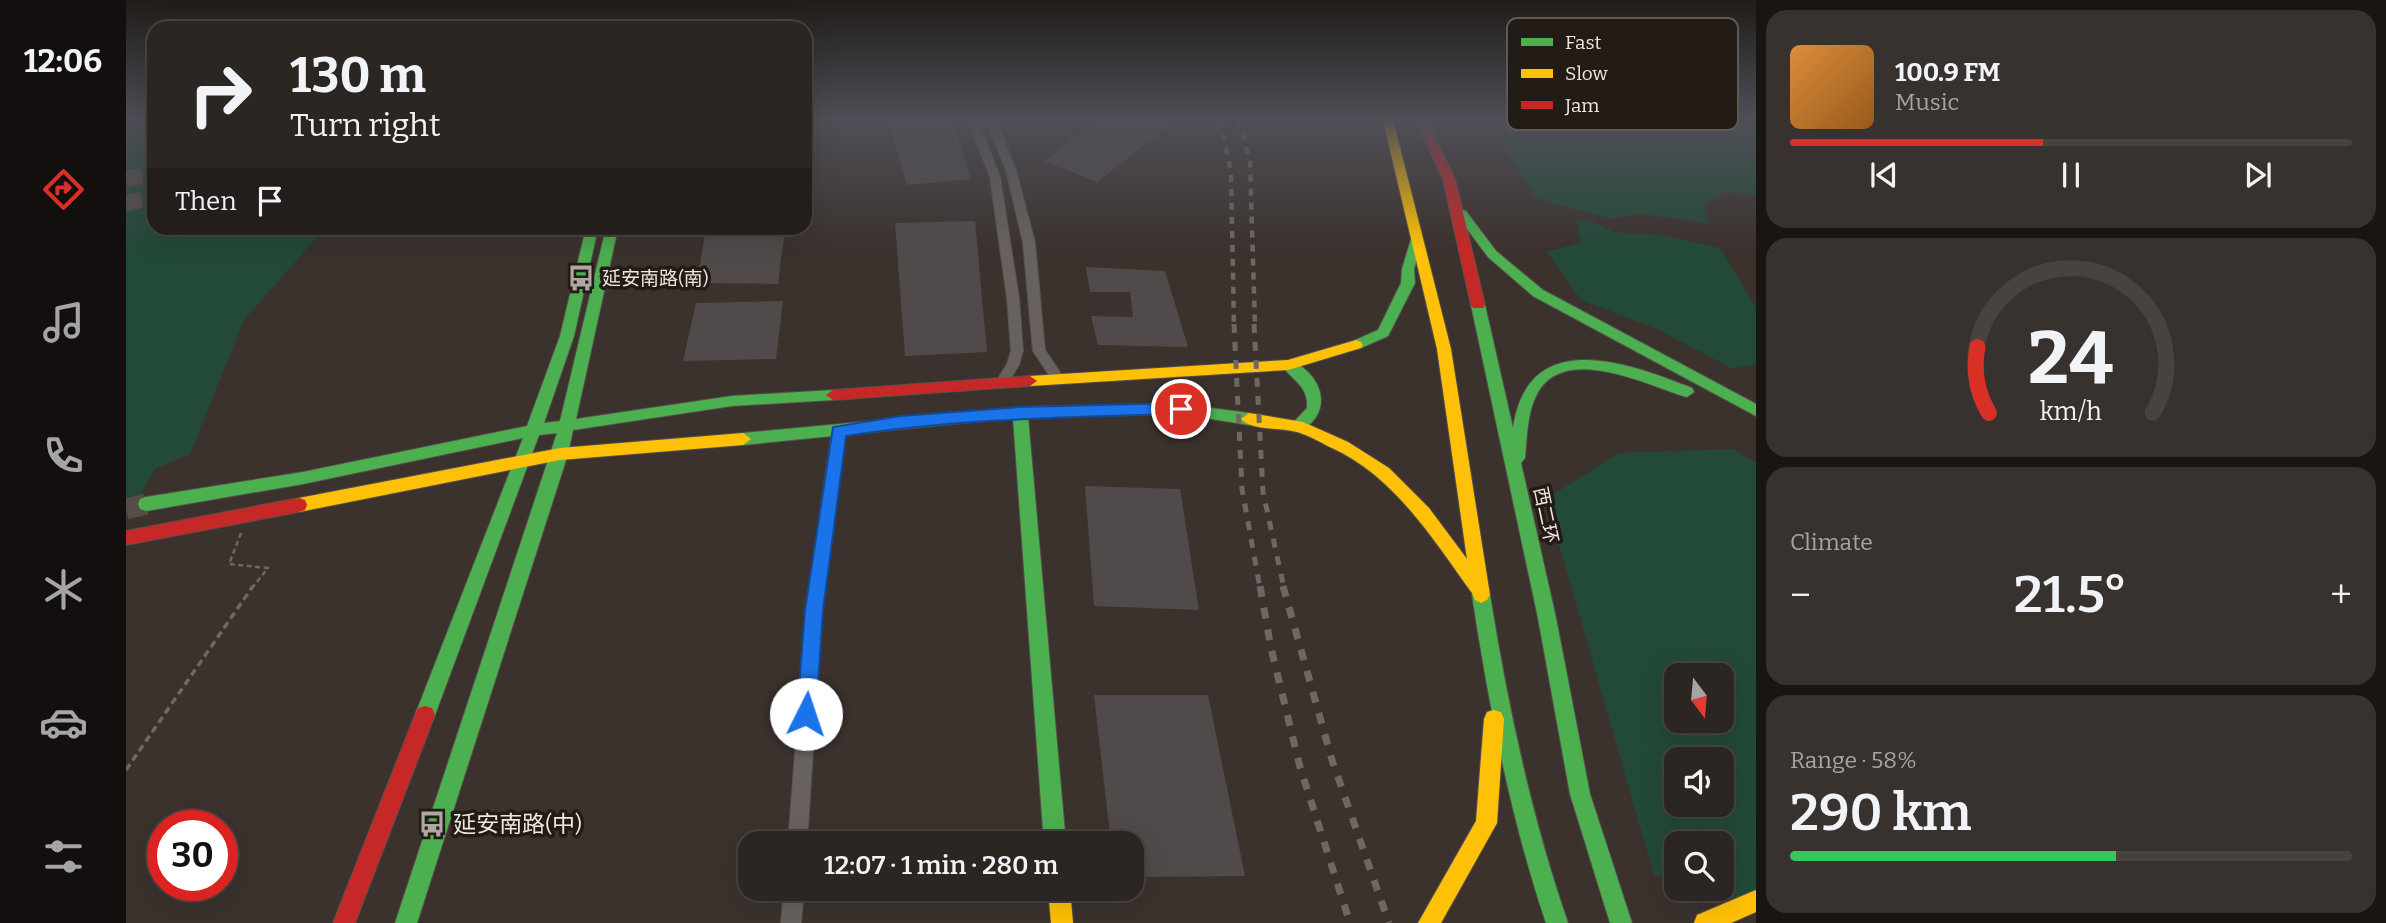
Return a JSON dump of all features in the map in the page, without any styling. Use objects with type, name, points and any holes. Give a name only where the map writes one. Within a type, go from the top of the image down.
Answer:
[{"type":"main road","points":[[1398,163],[1444,349],[1496,693],[1534,859],[1557,923]]},
{"type":"main road","name":"西二环","points":[[1441,163],[1449,179],[1455,204],[1547,618],[1580,793],[1621,923]]},
{"type":"main road","points":[[1455,204],[1492,254],[1538,293],[1756,411]]},
{"type":"main road","points":[[344,923],[522,463],[567,336],[590,235]]},
{"type":"main road","points":[[406,923],[560,454],[610,235]]},
{"type":"main road","points":[[146,504],[303,478],[531,432],[732,401],[1287,365],[1342,351],[1383,333],[1408,283],[1408,269],[1417,239]]},
{"type":"main road","points":[[1287,365],[1305,377],[1314,391],[1316,406],[1311,418],[1298,426]]},
{"type":"main road","points":[[1515,473],[1525,408],[1535,384],[1549,372],[1565,367],[1585,365],[1617,368],[1657,379],[1694,394],[1756,427]]},
{"type":"main road","points":[[126,538],[560,454],[839,431],[901,422],[1020,412],[1181,409],[1298,426],[1343,446],[1382,472],[1423,513],[1481,592]]},
{"type":"main road","points":[[1020,412],[1054,831]]},
{"type":"main road","points":[[1429,923],[1486,823],[1496,693]]},
{"type":"main road","points":[[1060,901],[1062,923]]},
{"type":"main road","points":[[1705,923],[1756,901]]},
{"type":"street","points":[[990,163],[995,177],[1013,298],[1017,351],[1013,365],[1001,383]]},
{"type":"street","points":[[1008,163],[1029,243],[1040,351],[1058,378]]},
{"type":"street","points":[[798,831],[814,610],[839,431]]},
{"type":"street","points":[[791,923],[793,901]]},
{"type":"path","points":[[126,770],[244,597],[268,568],[229,564],[248,513]]},
{"type":"green space","points":[[126,163],[147,163],[147,235],[319,235],[244,320],[190,454],[156,468],[126,521]]},
{"type":"green space","points":[[1515,163],[1756,163],[1756,194],[1724,192],[1703,207],[1709,223],[1641,214],[1611,219],[1536,198]]},
{"type":"green space","points":[[1589,220],[1613,232],[1665,236],[1720,248],[1756,308],[1756,364],[1733,369],[1655,328],[1581,300],[1547,252],[1581,242],[1577,221]]},
{"type":"green space","points":[[1733,449],[1756,463],[1756,906],[1734,899],[1734,831],[1664,831],[1664,878],[1654,875],[1546,499],[1619,453]]},
{"type":"building","points":[[901,163],[966,163],[971,179],[907,185]]},
{"type":"building","points":[[1049,163],[1121,163],[1097,182]]},
{"type":"building","points":[[975,221],[987,352],[905,356],[895,223]]},
{"type":"building","points":[[705,235],[784,235],[778,284],[697,283]]},
{"type":"building","points":[[1086,267],[1165,271],[1188,347],[1098,345],[1091,316],[1133,317],[1130,292],[1090,292]]},
{"type":"building","points":[[783,301],[776,359],[683,361],[696,303]]},
{"type":"building","points":[[1085,486],[1180,489],[1199,610],[1094,606]]},
{"type":"building","points":[[1094,695],[1208,695],[1245,876],[1144,877],[1144,831],[1110,831]]},
{"type":"tunnel","points":[[126,179],[147,175]]},
{"type":"tunnel","points":[[126,203],[147,199]]},
{"type":"tunnel","points":[[126,509],[146,504]]},
{"type":"railway","points":[[1229,163],[1234,326]]},
{"type":"railway","points":[[1250,163],[1255,326]]},
{"type":"railway","points":[[1234,324],[1242,489],[1260,588]]},
{"type":"railway","points":[[1254,324],[1263,492],[1284,588]]},
{"type":"railway","points":[[1260,586],[1271,648],[1300,767],[1350,923]]},
{"type":"railway","points":[[1283,586],[1332,760],[1389,923]]},
{"type":"traffic: fast","points":[[1462,214],[1492,254],[1538,293],[1756,411]]},
{"type":"traffic: fast","points":[[425,715],[522,463],[567,336],[590,235]]},
{"type":"traffic: fast","points":[[406,923],[560,454],[610,235]]},
{"type":"traffic: fast","points":[[1356,345],[1383,333],[1408,283],[1408,269],[1417,239]]},
{"type":"traffic: fast","points":[[1478,305],[1547,618],[1580,794],[1621,923]]},
{"type":"traffic: fast","points":[[1288,365],[1304,379],[1314,396],[1314,410],[1298,426]]},
{"type":"traffic: fast","points":[[1517,458],[1521,420],[1530,393],[1549,373],[1567,366],[1608,367],[1651,378],[1687,392]]},
{"type":"traffic: fast","points":[[146,504],[303,478],[531,431],[732,401],[833,395]]},
{"type":"traffic: fast","points":[[743,439],[1020,412],[1180,409],[1249,419]]},
{"type":"traffic: fast","points":[[1020,412],[1054,831]]},
{"type":"traffic: fast","points":[[1481,595],[1511,761],[1531,843],[1557,923]]},
{"type":"traffic: slow","points":[[1399,163],[1444,349],[1481,595]]},
{"type":"traffic: slow","points":[[1030,381],[1288,365],[1356,345]]},
{"type":"traffic: slow","points":[[1249,419],[1298,426],[1343,446],[1383,472],[1423,513],[1480,590]]},
{"type":"traffic: slow","points":[[299,505],[560,454],[743,439]]},
{"type":"traffic: slow","points":[[1429,923],[1486,823],[1494,719]]},
{"type":"traffic: slow","points":[[1060,901],[1062,923]]},
{"type":"traffic: slow","points":[[1705,923],[1756,901]]},
{"type":"traffic: jam","points":[[1441,163],[1449,179],[1478,305]]},
{"type":"traffic: jam","points":[[833,395],[1030,381]]},
{"type":"traffic: jam","points":[[126,538],[299,505]]},
{"type":"traffic: jam","points":[[344,923],[425,715]]},
{"type":"place","name":"延安南路(南)","points":[[581,278]]},
{"type":"place","name":"延安南路(中)","points":[[432,824]]},
{"type":"route","points":[[806,714],[814,610],[839,431],[901,422],[1020,412],[1181,409]]}]
